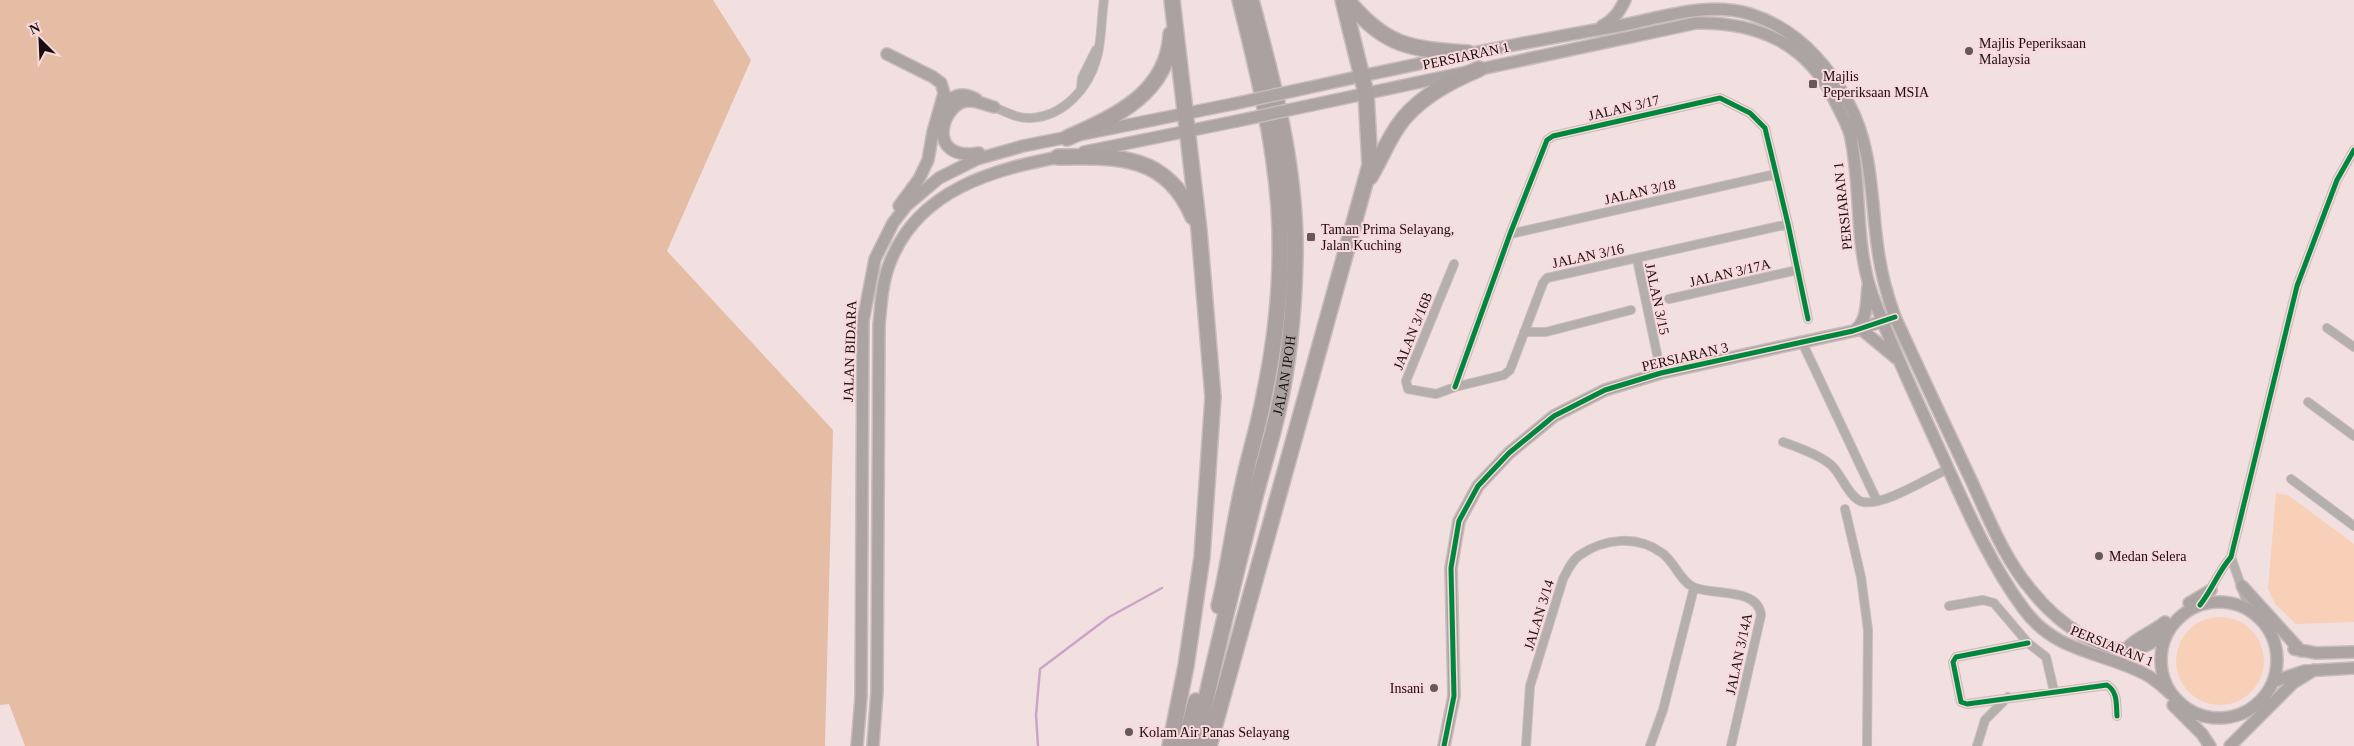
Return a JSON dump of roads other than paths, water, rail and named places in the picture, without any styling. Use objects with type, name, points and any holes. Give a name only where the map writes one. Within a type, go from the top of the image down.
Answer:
[{"type":"highway","points":[[1170,746],[1186,666],[1202,557],[1214,398],[1199,230],[1171,0]]},
{"type":"highway","points":[[1067,138],[1121,113],[1148,90],[1160,73],[1170,42],[1171,0]]},
{"type":"highway","name":"JALAN IPOH","points":[[1184,746],[1221,596],[1244,482],[1264,398],[1272,353],[1278,291],[1279,209],[1274,152],[1257,66],[1240,0]]},
{"type":"highway","name":"JALAN IPOH","points":[[1196,746],[1256,492],[1277,414],[1287,363],[1292,313],[1294,222],[1288,159],[1279,105],[1251,0]]},
{"type":"highway","points":[[1209,746],[1367,182],[1370,165],[1366,93],[1343,0]]},
{"type":"highway","points":[[1347,0],[1372,28],[1395,42],[1435,51],[1468,53]]},
{"type":"highway","points":[[1367,182],[1398,126],[1410,112],[1453,80],[1479,69]]},
{"type":"highway","points":[[1058,157],[1121,157],[1151,168],[1166,177],[1180,192],[1199,230]]},
{"type":"main road","points":[[1625,0],[1630,38]]},
{"type":"main road","points":[[1591,30],[1610,22],[1618,13],[1625,0]]},
{"type":"main road","name":"PERSIARAN 1","points":[[1307,88],[1468,53],[1704,9],[1749,14],[1788,31],[1828,68],[1850,105],[1863,141],[1872,191],[1878,251],[1886,291],[1895,317],[1988,516],[2018,573],[2032,591],[2065,624],[2084,637],[2126,649],[2144,646],[2154,641],[2174,623]]},
{"type":"main road","name":"PERSIARAN 1","points":[[1312,105],[1696,23],[1723,22],[1748,27],[1781,41],[1818,72],[1830,91],[1849,132],[1860,234],[1868,281],[1899,361],[1948,469],[1993,560],[2019,603],[2036,625],[2051,637],[2077,650],[2131,667],[2156,681],[2171,694]]},
{"type":"main road","points":[[863,321],[864,282],[871,252],[884,228],[924,170],[937,117],[944,98],[940,83],[933,77],[888,54]]},
{"type":"main road","name":"JALAN BIDARA","points":[[857,746],[861,697],[863,321],[875,259],[893,223],[906,206],[939,178],[959,166],[998,152],[1185,115],[1307,88]]},
{"type":"main road","points":[[937,117],[947,102],[960,94],[966,94],[994,107]]},
{"type":"main road","points":[[994,107],[969,101],[955,106],[944,126],[947,146],[952,152],[966,155],[1023,146]]},
{"type":"main road","name":"JALAN BIDARA","points":[[873,746],[877,692],[879,325],[888,266],[904,234],[936,202],[951,191],[992,173],[1058,157],[1312,105]]},
{"type":"main road","points":[[1868,281],[1864,319],[1857,330],[1899,361]]},
{"type":"main road","name":"PERSIARAN 3","points":[[1444,746],[1454,696],[1451,568],[1459,522],[1478,486],[1509,453],[1554,416],[1606,390],[1660,373],[1857,330],[1895,317]]},
{"type":"main road","points":[[2242,586],[2301,652]]},
{"type":"main road","points":[[2126,649],[2132,642],[2159,627],[2185,605],[2211,590]]},
{"type":"main road","points":[[2192,712],[2206,717],[2221,719],[2236,716],[2249,710],[2264,698],[2274,681],[2278,657],[2275,640],[2269,628],[2249,609],[2233,603],[2216,601],[2200,605],[2182,615],[2174,623],[2166,636],[2161,650],[2161,666],[2164,680],[2171,694],[2192,712],[2211,735],[2212,746]]},
{"type":"main road","points":[[2275,640],[2301,652],[2354,652]]},
{"type":"main road","points":[[2131,667],[2202,734],[2212,746]]},
{"type":"main road","points":[[2274,681],[2294,673],[2354,668]]},
{"type":"main road","points":[[2230,746],[2293,682],[2314,670]]},
{"type":"main road","points":[[2222,746],[2249,710]]},
{"type":"street","points":[[994,107],[1020,117],[1041,116],[1065,107],[1080,90],[1093,68],[1098,47],[1104,0]]},
{"type":"street","name":"JALAN 3/17","points":[[1455,386],[1510,234],[1547,140],[1554,136],[1720,98],[1750,113],[1765,128],[1808,318]]},
{"type":"street","points":[[2200,605],[2211,590],[2222,568],[2231,557],[2297,286],[2337,180],[2354,150]]},
{"type":"street","name":"JALAN 3/18","points":[[1510,234],[1776,174]]},
{"type":"street","name":"JALAN 3/16","points":[[1455,386],[1504,375],[1510,370],[1543,282],[1547,278],[1788,224]]},
{"type":"street","name":"JALAN 3/15","points":[[1636,259],[1660,373]]},
{"type":"street","name":"JALAN 3/16B","points":[[1454,264],[1406,386],[1408,389],[1436,394],[1455,386]]},
{"type":"street","name":"JALAN 3/17A","points":[[1669,299],[1797,270]]},
{"type":"street","points":[[1524,332],[1546,332],[1631,310]]},
{"type":"street","points":[[2327,328],[2354,347]]},
{"type":"street","points":[[1802,342],[1877,501]]},
{"type":"street","points":[[2308,402],[2354,436]]},
{"type":"street","points":[[1783,442],[1804,450],[1833,466],[1857,500],[1865,503],[1877,501],[1948,469]]},
{"type":"street","points":[[2291,479],[2354,526]]},
{"type":"street","points":[[1845,509],[1861,577],[1868,630],[1867,746]]},
{"type":"street","name":"JALAN 3/14","points":[[1526,746],[1530,686],[1555,599],[1570,565],[1579,555],[1603,544],[1621,540],[1644,543],[1664,554],[1694,588]]},
{"type":"street","points":[[2231,557],[2249,609]]},
{"type":"street","points":[[1650,746],[1663,710],[1694,588]]},
{"type":"street","name":"JALAN 3/14A","points":[[1694,588],[1750,598],[1761,609],[1731,746]]},
{"type":"street","points":[[1949,606],[1988,600],[1994,603],[2028,643],[2046,657],[2054,691]]},
{"type":"street","points":[[2028,643],[1960,655],[1954,659],[1961,702],[1967,704],[2107,685],[2112,688],[2116,695],[2117,716]]},
{"type":"street","points":[[1976,746],[1985,720],[2008,697]]},
{"type":"waterway","points":[[1038,746],[1036,715],[1040,669],[1109,617],[1162,588]]},
{"type":"place","name":"Majlis Peperiksaan Malaysia","points":[[1969,51]]},
{"type":"place","name":"Majlis Peperiksaan MSIA","points":[[1813,84]]},
{"type":"place","name":"Taman Prima Selayang, Jalan Kuching","points":[[1311,237]]},
{"type":"place","name":"Medan Selera","points":[[2099,556]]},
{"type":"place","name":"Insani","points":[[1434,688]]},
{"type":"place","name":"Kolam Air Panas Selayang","points":[[1129,732]]}]
